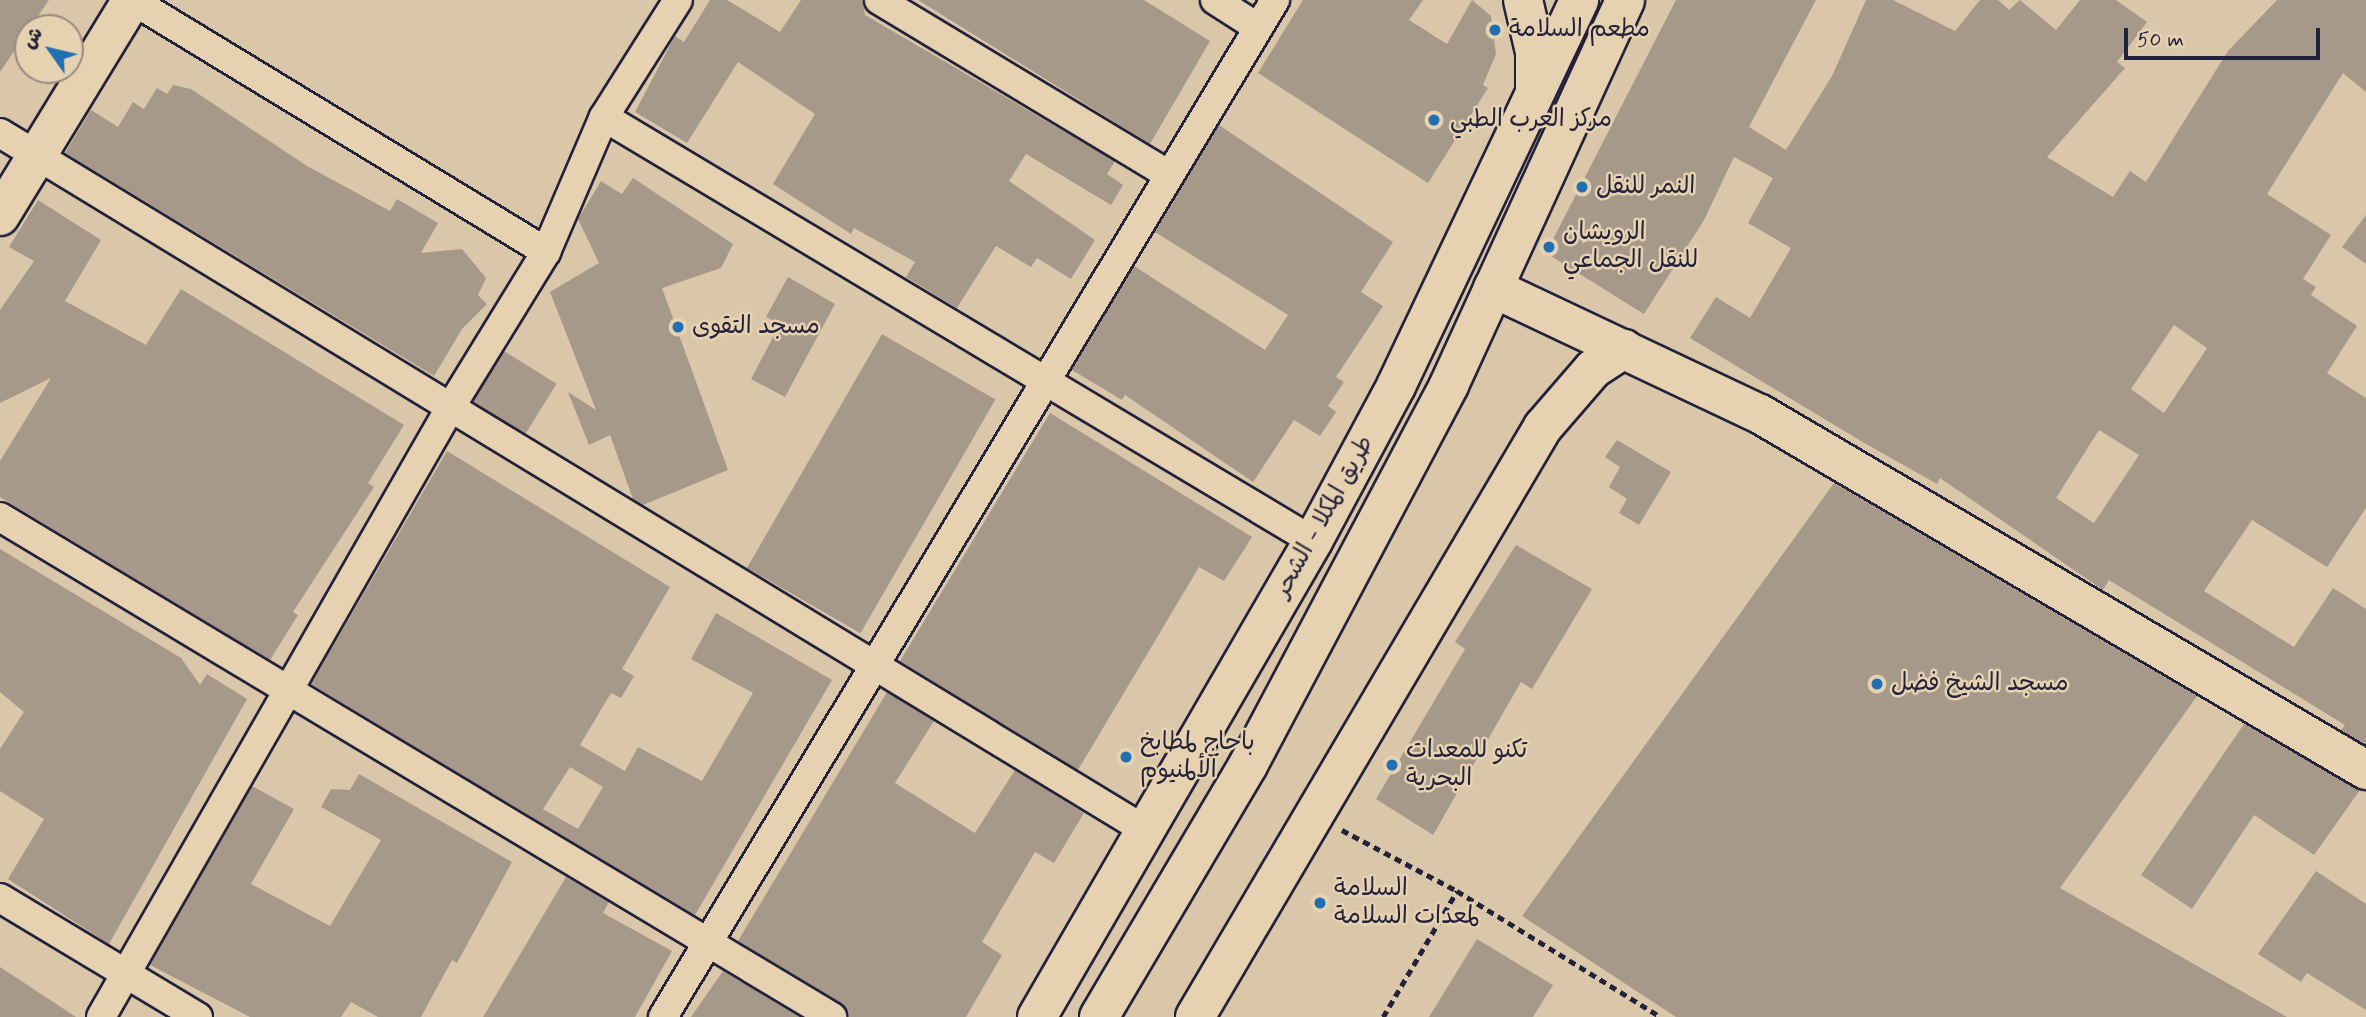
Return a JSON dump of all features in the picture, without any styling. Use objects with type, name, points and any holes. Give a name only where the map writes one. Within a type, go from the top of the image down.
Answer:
[{"type":"main road","points":[[0,216],[132,0]]},
{"type":"main road","points":[[1523,0],[1535,52],[1535,101]]},
{"type":"main road","name":"طريق المكلا - الشحر","points":[[1037,1017],[1312,541],[1395,386],[1535,101],[1579,0]]},
{"type":"main road","name":"طريق المكلا - الشحر","points":[[1099,1017],[1248,765],[1449,385],[1620,2]]},
{"type":"main road","points":[[1493,288],[1760,414],[2366,770]]},
{"type":"main road","points":[[1195,1017],[1543,427],[1593,369],[1624,349]]},
{"type":"main road","points":[[1198,737],[1248,765]]},
{"type":"street","points":[[132,0],[546,252]]},
{"type":"street","points":[[101,1017],[450,408],[546,252],[604,117],[678,0]]},
{"type":"street","points":[[879,0],[1168,174]]},
{"type":"street","points":[[1215,0],[1258,27]]},
{"type":"street","points":[[663,1017],[871,663],[1275,0]]},
{"type":"street","points":[[604,117],[1312,541]]},
{"type":"street","points":[[0,133],[1145,830]]},
{"type":"street","points":[[0,517],[705,944],[832,1017]]},
{"type":"street","points":[[0,898],[198,1017]]},
{"type":"path","points":[[1314,815],[1457,891],[1661,1017]]},
{"type":"path","points":[[1383,1017],[1457,891]]},
{"type":"building","points":[[0,0],[49,0],[39,14],[14,14],[14,51],[0,72]]},
{"type":"building","points":[[710,0],[727,0],[780,32],[801,0],[862,0],[865,15],[1115,161],[1107,174],[1123,185],[1111,205],[1026,154],[1009,181],[1095,240],[1071,279],[1037,258],[1031,267],[996,246],[957,308],[906,277],[915,262],[854,228],[851,234],[773,184],[815,114],[738,62],[687,143],[635,112],[675,36],[684,42]]},
{"type":"building","points":[[918,0],[1144,0],[1210,41],[1150,144]]},
{"type":"building","points":[[1303,0],[1423,0],[1409,20],[1447,44],[1472,0],[1491,16],[1496,54],[1483,85],[1488,88],[1428,183],[1258,73]]},
{"type":"building","points":[[1676,0],[1816,0],[1749,127],[1786,150],[1832,76],[1866,0],[1893,0],[1955,31],[1980,0],[1998,0],[2009,10],[2020,0],[2056,30],[2080,0],[2116,0],[2147,22],[2117,62],[2125,68],[2047,157],[2113,197],[2130,171],[2146,182],[2228,51],[2277,0],[2366,0],[2366,92],[2343,73],[2267,194],[2331,235],[2303,279],[2316,287],[2311,295],[2357,326],[2327,373],[2366,398],[2366,508],[2327,567],[2252,520],[2204,591],[2294,647],[2333,588],[2366,609],[2366,745],[2341,730],[2345,725],[2109,580],[2103,590],[1940,478],[1937,484],[1690,338],[1716,297],[1750,318],[1791,248],[1748,223],[1773,178],[1734,157],[1704,220],[1644,314],[1546,253]],"holes":[[[2174,325],[2207,348],[2164,413],[2131,389]],[[2099,430],[2139,455],[2094,523],[2056,498]]]},
{"type":"building","points":[[173,85],[191,89],[307,166],[390,211],[397,199],[438,223],[421,253],[462,249],[486,278],[478,295],[487,304],[462,329],[434,376],[65,153],[91,110],[118,127],[133,102],[144,109],[157,88],[167,94]]},
{"type":"building","points":[[1219,125],[1393,242],[1361,292],[1383,306],[1336,377],[1344,382],[1328,406],[1336,412],[1320,436],[1294,420],[1253,482],[1125,395],[1122,400],[1072,370],[1134,266],[1265,350],[1288,315],[1155,232]]},
{"type":"building","points":[[633,178],[733,244],[721,268],[662,288],[728,470],[643,505],[633,499],[610,435],[589,445],[568,392],[596,410],[550,292],[599,263],[578,219],[601,181],[622,194]]},
{"type":"building","points":[[38,200],[101,240],[65,301],[146,345],[181,289],[404,425],[368,483],[374,487],[293,612],[298,615],[270,660],[0,497],[0,461],[51,378],[0,403],[0,310],[34,261],[9,247]]},
{"type":"building","points":[[2366,215],[2366,264],[2342,247]]},
{"type":"building","points":[[788,277],[835,304],[785,397],[751,379],[780,324],[766,317]]},
{"type":"building","points":[[882,334],[995,400],[860,633],[747,568]]},
{"type":"building","points":[[504,351],[557,384],[525,435],[472,402]]},
{"type":"building","points":[[1050,413],[1252,537],[1224,581],[1199,567],[1078,770],[900,661]]},
{"type":"building","points":[[1617,440],[1671,472],[1639,525],[1619,513],[1627,499],[1609,487],[1620,467],[1605,457]]},
{"type":"building","points":[[447,451],[670,587],[622,669],[634,676],[621,698],[611,693],[580,745],[625,771],[638,747],[702,781],[753,693],[691,659],[716,613],[832,680],[695,915],[311,684]],"holes":[[[570,767],[603,787],[578,829],[543,809]]]},
{"type":"building","points":[[1834,483],[2197,696],[2060,888],[2287,1017],[1676,1017],[1522,916]]},
{"type":"building","points":[[1516,545],[1592,589],[1532,689],[1521,682],[1433,835],[1376,799],[1465,649],[1455,642]]},
{"type":"building","points":[[0,549],[181,658],[200,685],[207,674],[247,699],[109,944],[8,879],[44,819],[0,791],[0,749],[24,712],[0,692]]},
{"type":"building","points":[[887,692],[934,721],[895,783],[975,833],[1015,770],[1084,813],[1054,863],[1035,852],[982,942],[1002,955],[966,1017],[849,1017],[841,1003],[738,941]]},
{"type":"building","points":[[2244,724],[2360,790],[2314,855],[2254,815],[2192,909],[2141,875]]},
{"type":"building","points":[[359,774],[512,862],[457,963],[452,960],[421,1017],[378,1017],[351,1002],[341,1017],[250,1017],[150,965],[252,786],[294,809],[251,884],[330,926],[381,840],[321,807],[331,789],[350,790]]},
{"type":"building","points":[[2316,871],[2366,904],[2366,1010],[2307,973],[2301,982],[2258,954]]},
{"type":"building","points":[[566,877],[609,902],[603,913],[672,951],[635,1017],[483,1017]]},
{"type":"building","points":[[1477,939],[1553,985],[1533,1017],[1429,1017]]},
{"type":"building","points":[[0,967],[76,1017],[0,1017]]},
{"type":"building","points":[[723,971],[800,1017],[691,1017]]},
{"type":"place","name":"مطعم السلامة","points":[[1495,30]]},
{"type":"place","name":"مركز العرب الطبي","points":[[1434,120]]},
{"type":"place","name":"النمر للنقل","points":[[1582,187]]},
{"type":"place","name":"الرويشان للنقل الجماعي","points":[[1549,247]]},
{"type":"place","name":"مسجد التقوى","points":[[678,327]]},
{"type":"place","name":"مسجد الشيخ فضل","points":[[1877,684]]},
{"type":"place","name":"باحاج لمطابخ الألمنيوم","points":[[1126,757]]},
{"type":"place","name":"تكنو للمعدات البحرية","points":[[1392,765]]},
{"type":"place","name":"السلامة لمعدات السلامة","points":[[1320,903]]}]
